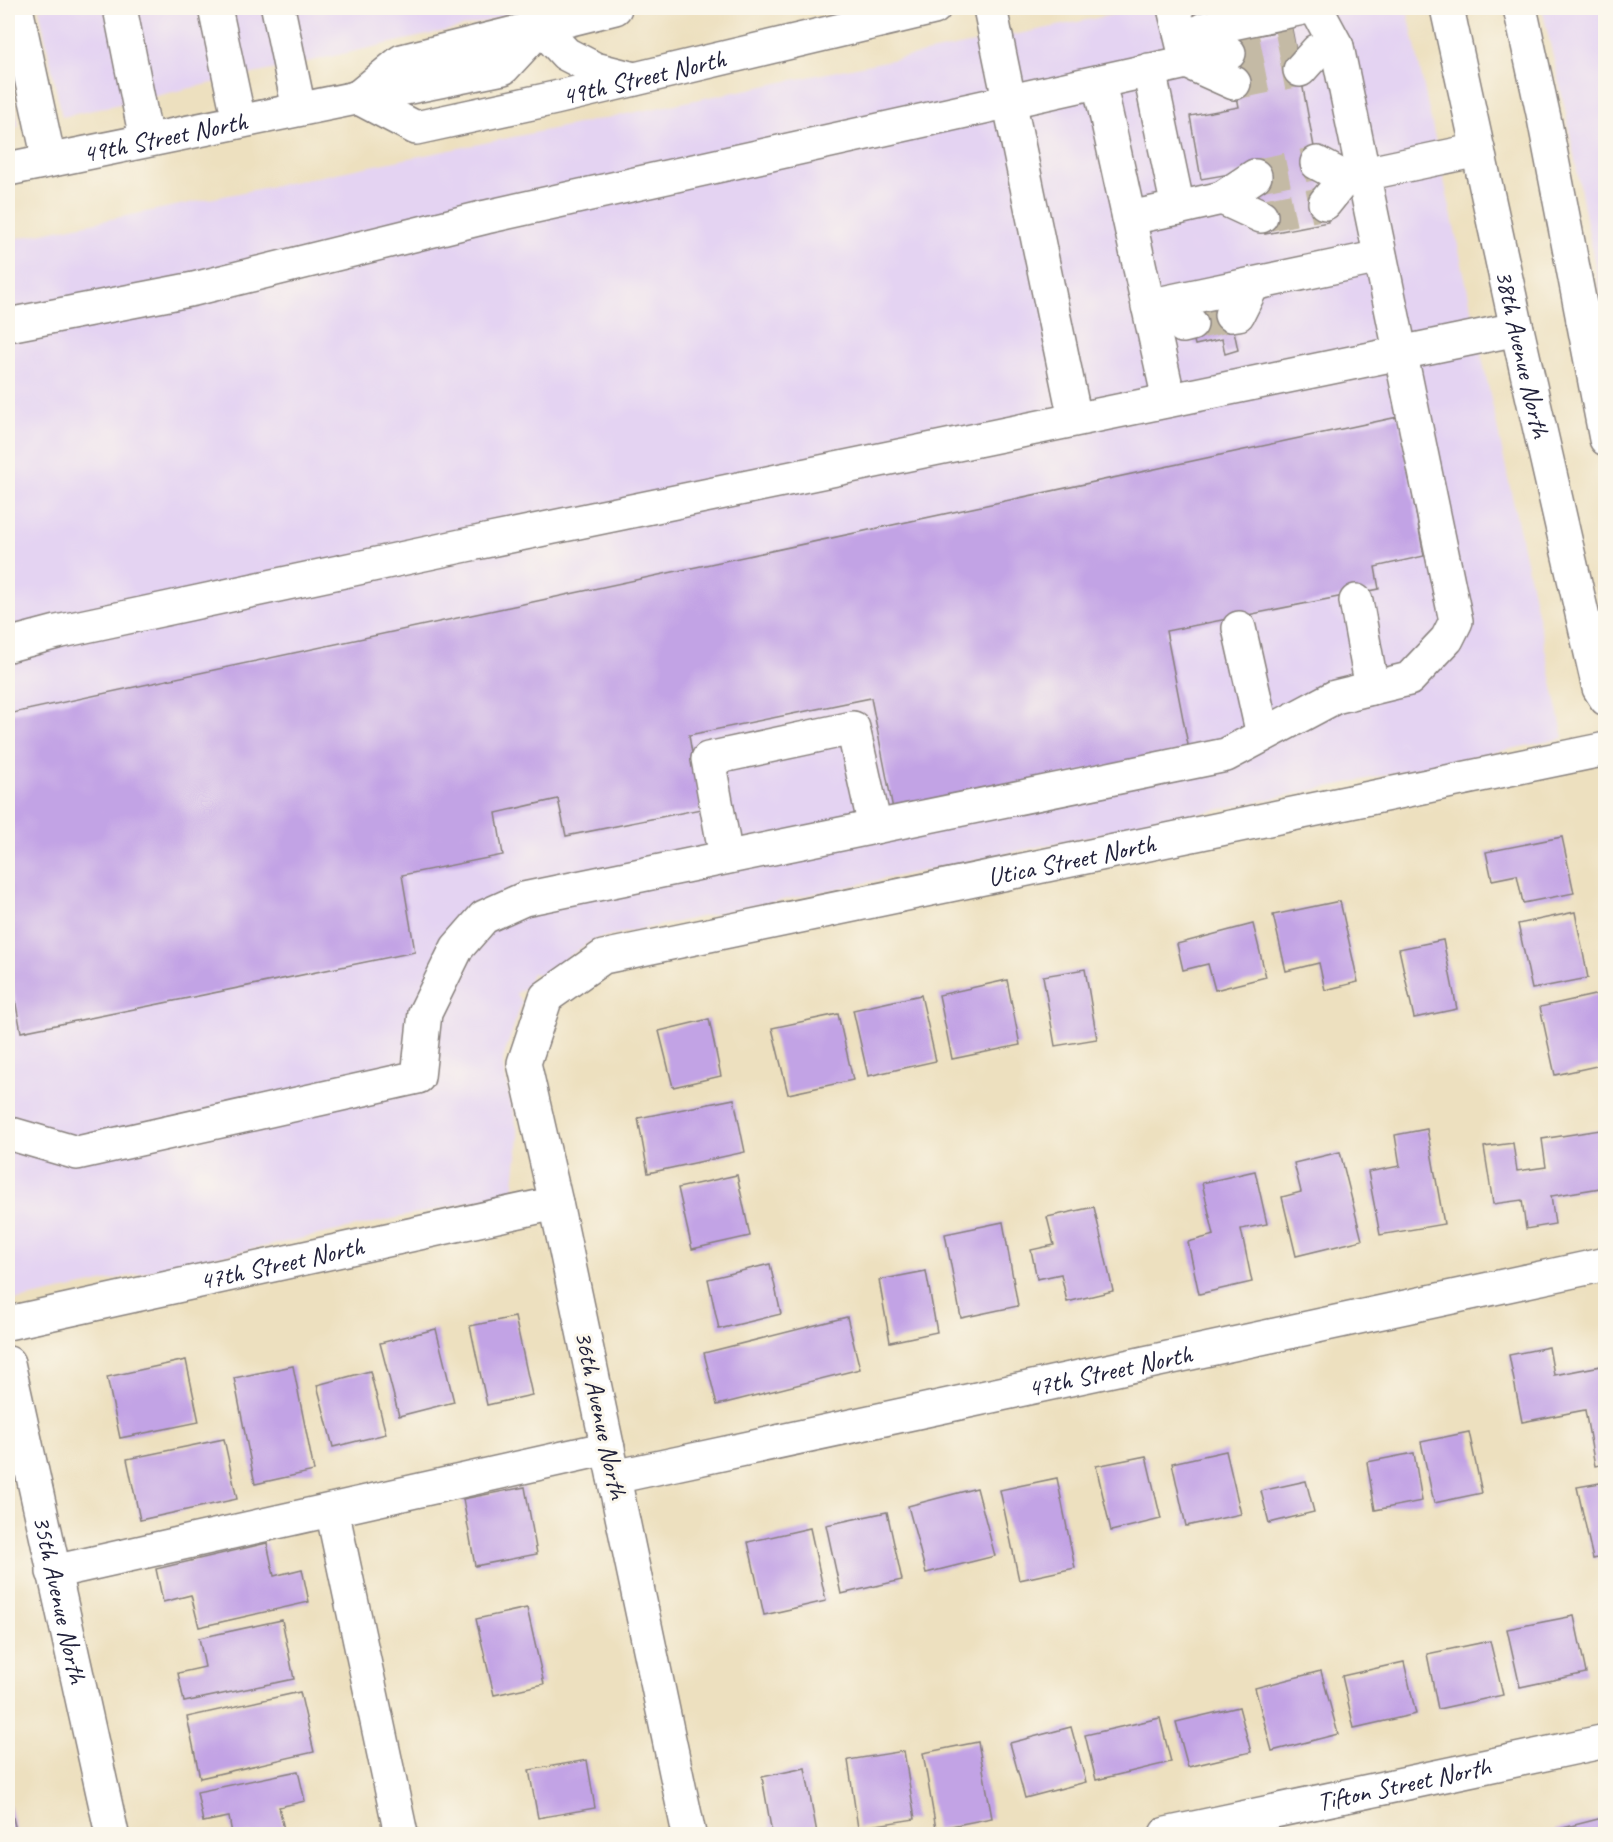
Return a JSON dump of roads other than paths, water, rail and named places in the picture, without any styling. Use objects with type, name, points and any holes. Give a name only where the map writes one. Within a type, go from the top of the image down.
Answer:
[{"type":"street","points":[[16,8],[49,160]]},
{"type":"street","points":[[120,8],[146,139]]},
{"type":"street","points":[[215,8],[239,121]]},
{"type":"street","points":[[278,8],[299,109]]},
{"type":"street","name":"49th Street North","points":[[8,169],[357,97],[402,61],[539,17],[615,8]]},
{"type":"street","name":"49th Street North","points":[[357,97],[416,128],[934,8]]},
{"type":"street","points":[[990,8],[1076,419]]},
{"type":"street","points":[[1174,8],[1187,62]]},
{"type":"street","points":[[1187,62],[1204,29],[1304,8]]},
{"type":"street","points":[[8,1133],[77,1152],[418,1077],[425,1013],[457,948],[484,917],[524,899],[1226,755],[1335,697],[1409,679],[1447,639],[1456,621],[1380,257],[1342,172],[1312,52],[1316,8]]},
{"type":"street","name":"38th Avenue North","points":[[1447,8],[1599,688],[1605,699]]},
{"type":"street","points":[[1520,8],[1544,118],[1594,319],[1605,439]]},
{"type":"street","points":[[539,17],[567,54],[595,69],[634,79]]},
{"type":"street","points":[[8,325],[194,289],[486,216],[1187,62],[1232,68]]},
{"type":"street","points":[[1149,70],[1178,208]]},
{"type":"street","points":[[1099,82],[1129,218],[1154,305],[1169,400]]},
{"type":"street","points":[[1342,172],[1478,150]]},
{"type":"street","points":[[1325,203],[1342,172]]},
{"type":"street","points":[[1129,218],[1222,198],[1255,176]]},
{"type":"street","points":[[1222,198],[1261,216]]},
{"type":"street","points":[[1154,305],[1380,257]]},
{"type":"street","points":[[1231,315],[1238,314],[1253,284]]},
{"type":"street","points":[[1154,305],[1183,326],[1191,324]]},
{"type":"street","points":[[8,645],[156,610],[1517,329]]},
{"type":"street","points":[[1356,601],[1372,688]]},
{"type":"street","points":[[1239,628],[1263,735]]},
{"type":"street","points":[[726,857],[708,759],[853,728],[875,827]]},
{"type":"street","name":"Utica Street North","points":[[546,997],[603,957],[1605,749]]},
{"type":"street","name":"36th Avenue North","points":[[546,997],[524,1063],[556,1203],[689,1834]]},
{"type":"street","name":"47th Street North","points":[[8,1323],[556,1203]]},
{"type":"street","name":"47th Street North","points":[[53,1572],[332,1510],[611,1463],[1605,1264]]},
{"type":"street","name":"35th Avenue North","points":[[8,1363],[112,1834]]},
{"type":"street","points":[[332,1510],[401,1834]]},
{"type":"street","name":"Tifton Street North","points":[[1166,1834],[1605,1741]]},
{"type":"tunnel","points":[[1229,53],[1294,40]]},
{"type":"tunnel","points":[[1234,83],[1300,70]]},
{"type":"tunnel","points":[[1255,176],[1317,163]]},
{"type":"tunnel","points":[[1261,216],[1325,203]]},
{"type":"tunnel","points":[[1191,324],[1231,315]]}]
